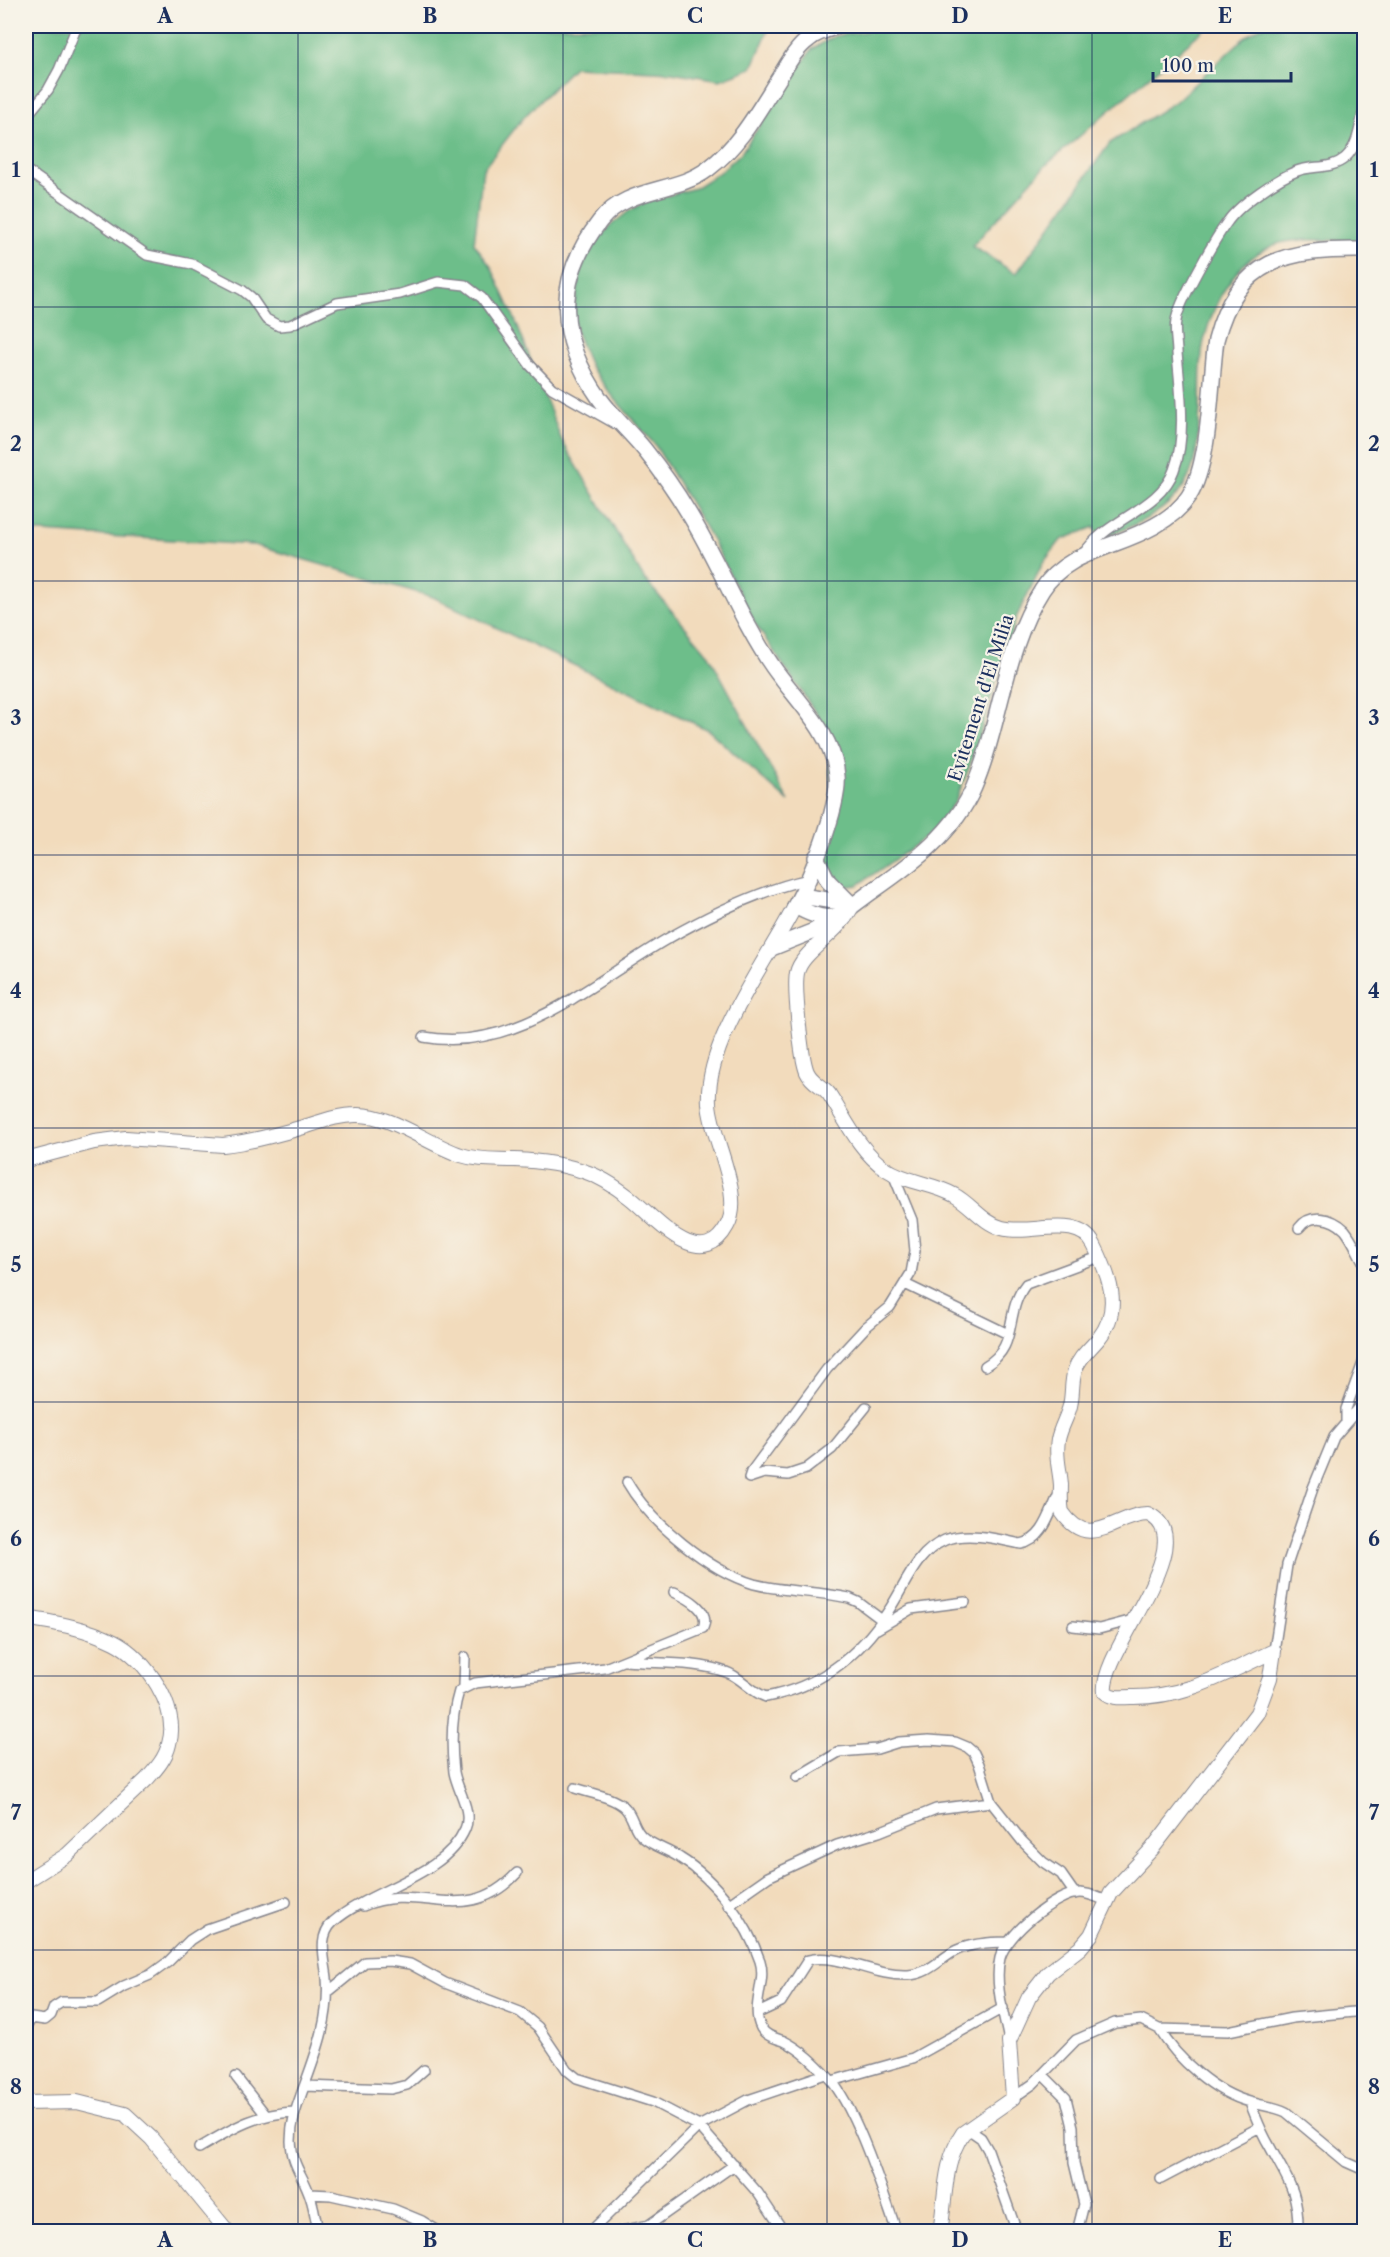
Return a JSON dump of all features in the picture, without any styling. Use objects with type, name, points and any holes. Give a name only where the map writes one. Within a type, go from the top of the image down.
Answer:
[{"type":"main road","points":[[798,901],[809,879],[835,798],[837,778],[834,759],[824,736],[772,666],[690,514],[667,479],[600,399],[578,362],[568,334],[566,312],[568,285],[578,255],[601,220],[617,205],[633,196],[684,181],[705,171],[721,159],[753,119],[796,51],[809,38],[839,26]]},
{"type":"main road","name":"Evitement d'El Milia","points":[[774,947],[814,931],[926,850],[961,810],[974,787],[1008,672],[1031,609],[1043,588],[1059,570],[1081,557],[1150,528],[1189,496],[1201,467],[1213,361],[1221,321],[1231,298],[1248,277],[1279,258],[1299,253],[1365,250]]},
{"type":"main road","points":[[816,857],[828,881],[851,903]]},
{"type":"main road","points":[[798,901],[851,903]]},
{"type":"main road","points":[[798,901],[819,918],[837,916]]},
{"type":"street","points":[[26,117],[48,90],[77,26]]},
{"type":"street","points":[[1081,557],[1101,532],[1148,502],[1174,472],[1180,434],[1176,322],[1185,297],[1226,224],[1237,212],[1284,177],[1306,168],[1332,165],[1345,157],[1357,139],[1365,108]]},
{"type":"street","points":[[26,170],[58,194],[99,219],[114,233],[147,255],[184,261],[242,290],[266,319],[279,326],[290,325],[337,303],[400,294],[438,282],[465,285],[482,298],[526,360],[552,388],[624,427]]},
{"type":"street","points":[[424,1037],[464,1041],[534,1020],[697,924],[777,887],[809,879]]},
{"type":"street","points":[[26,1160],[94,1142],[126,1138],[223,1145],[239,1143],[331,1118],[358,1115],[386,1122],[462,1155],[557,1164],[588,1172],[630,1197],[670,1235],[688,1244],[706,1244],[714,1240],[727,1227],[732,1208],[728,1179],[712,1129],[708,1101],[711,1072],[731,1019],[774,947],[798,901]]},
{"type":"street","points":[[851,903],[844,922],[799,966],[796,988],[804,1060],[812,1080],[828,1093],[877,1162],[893,1174],[952,1194],[984,1218],[1003,1228],[1082,1230],[1091,1239],[1100,1257],[1112,1291],[1113,1314],[1104,1331],[1081,1358],[1075,1369],[1070,1405],[1057,1446],[1062,1512],[1072,1523],[1091,1532],[1105,1530],[1142,1514],[1154,1517],[1159,1522],[1165,1538],[1162,1561],[1133,1620],[1104,1687],[1105,1692],[1111,1696],[1147,1697],[1187,1691],[1274,1651]]},
{"type":"street","points":[[866,1407],[832,1449],[806,1469],[788,1475],[764,1473],[749,1478],[813,1387],[848,1345],[890,1307],[905,1284],[914,1262],[914,1234],[909,1209],[893,1174]]},
{"type":"street","points":[[1299,1228],[1305,1220],[1315,1217],[1344,1229],[1365,1263]]},
{"type":"street","points":[[985,1365],[1000,1356],[1012,1314],[1026,1284],[1100,1257]]},
{"type":"street","points":[[905,1284],[1008,1334]]},
{"type":"street","points":[[1346,1422],[1346,1409],[1365,1360]]},
{"type":"street","points":[[1009,2041],[1038,1983],[1080,1948],[1091,1935],[1107,1901],[1120,1881],[1152,1849],[1257,1713],[1270,1678],[1287,1565],[1313,1488],[1334,1437],[1365,1402]]},
{"type":"street","points":[[627,1482],[663,1527],[722,1572],[767,1586],[849,1598],[882,1620]]},
{"type":"street","points":[[623,1661],[710,1668],[734,1676],[766,1696],[792,1690],[826,1676],[847,1659],[882,1620],[918,1561],[929,1548],[946,1539],[965,1536],[1021,1544],[1030,1542],[1043,1528],[1061,1489]]},
{"type":"street","points":[[318,2232],[310,2194],[299,2176],[292,2154],[294,2112],[326,2022],[328,1992],[323,1948],[324,1935],[331,1924],[365,1899],[428,1868],[450,1850],[465,1830],[467,1813],[458,1789],[452,1756],[454,1707],[459,1691],[464,1686],[605,1668],[704,1627],[704,1619],[696,1604],[674,1592]]},
{"type":"street","points":[[871,1632],[911,1609],[965,1602]]},
{"type":"street","points":[[26,1618],[86,1630],[116,1643],[145,1668],[159,1688],[169,1710],[172,1730],[169,1746],[159,1766],[147,1779],[67,1855],[26,1881]]},
{"type":"street","points":[[1073,1626],[1099,1629],[1133,1620]]},
{"type":"street","points":[[464,1686],[465,1657]]},
{"type":"street","points":[[798,1777],[839,1752],[877,1749],[899,1742],[944,1740],[955,1742],[974,1753],[992,1802],[1022,1841],[1043,1862],[1061,1874],[1075,1894]]},
{"type":"street","points":[[575,1788],[626,1808],[634,1828],[642,1837],[694,1868],[728,1905],[749,1937],[760,1962],[762,1979],[758,2013],[760,2025],[766,2034],[802,2051],[828,2077],[858,2131],[897,2232]]},
{"type":"street","points":[[728,1905],[768,1877],[837,1845],[879,1832],[936,1809],[992,1802]]},
{"type":"street","points":[[346,1912],[392,1898],[478,1901],[497,1892],[517,1874]]},
{"type":"street","points":[[1012,2098],[1009,2041],[999,1971],[1000,1957],[1007,1942],[1055,1902],[1075,1894],[1088,1894],[1107,1901]]},
{"type":"street","points":[[26,2028],[30,2018],[45,2020],[51,2015],[54,2007],[62,2001],[98,2002],[124,1986],[150,1975],[168,1962],[190,1940],[207,1929],[286,1902]]},
{"type":"street","points":[[758,2013],[781,2002],[808,1960],[832,1960],[874,1972],[908,1975],[929,1970],[956,1951],[966,1947],[985,1942],[1007,1942]]},
{"type":"street","points":[[328,1992],[365,1962],[390,1961],[410,1964],[445,1983],[520,2012],[538,2027],[567,2070],[577,2079],[653,2102],[699,2126],[775,2216],[784,2232]]},
{"type":"street","points":[[591,2232],[699,2126],[748,2100],[828,2077],[913,2058],[1003,2008]]},
{"type":"street","points":[[940,2232],[949,2163],[959,2139],[968,2129],[1043,2075],[1076,2040],[1115,2023],[1141,2020],[1160,2029],[1228,2031],[1292,2018],[1365,2011]]},
{"type":"street","points":[[1160,2029],[1173,2049],[1214,2084],[1250,2103],[1286,2112],[1346,2162],[1365,2170]]},
{"type":"street","points":[[305,2086],[391,2089],[407,2085],[424,2070]]},
{"type":"street","points":[[1043,2075],[1066,2098],[1073,2127],[1074,2163],[1084,2204],[1077,2232]]},
{"type":"street","points":[[236,2077],[265,2114]]},
{"type":"street","points":[[26,2103],[84,2103],[125,2114],[152,2138],[228,2232]]},
{"type":"street","points":[[1250,2103],[1260,2127],[1289,2180],[1299,2206],[1298,2232]]},
{"type":"street","points":[[199,2148],[241,2124],[265,2114],[294,2112]]},
{"type":"street","points":[[1161,2179],[1260,2127]]},
{"type":"street","points":[[968,2129],[981,2138],[988,2150],[1017,2232]]},
{"type":"street","points":[[616,2232],[649,2225],[734,2165]]},
{"type":"street","points":[[310,2194],[342,2197],[403,2212],[440,2232]]},
{"type":"street","points":[[422,2221],[424,2232]]},
{"type":"green space","points":[[26,26],[770,26],[752,68],[720,80],[672,72],[574,67],[524,117],[483,169],[474,243],[491,267],[514,317],[562,441],[643,577],[709,655],[789,802],[708,730],[433,597],[254,545],[26,531],[26,437],[30,433],[26,429]]},
{"type":"green space","points":[[899,26],[1208,26],[1045,166],[972,246],[1016,274],[1110,143],[1175,102],[1245,37],[1262,26],[1364,26],[1364,242],[1318,240],[1284,242],[1260,252],[1237,272],[1213,312],[1202,349],[1197,448],[1193,467],[1185,484],[1168,504],[1134,525],[1099,540],[1094,527],[1061,540],[1043,563],[1016,618],[969,768],[955,802],[931,834],[858,885],[842,887],[836,883],[825,861],[825,848],[833,823],[828,731],[756,625],[709,534],[655,445],[590,366],[576,333],[573,312],[582,267],[595,244],[610,226],[645,202],[695,188],[720,172],[741,153],[812,49],[835,36]]}]
